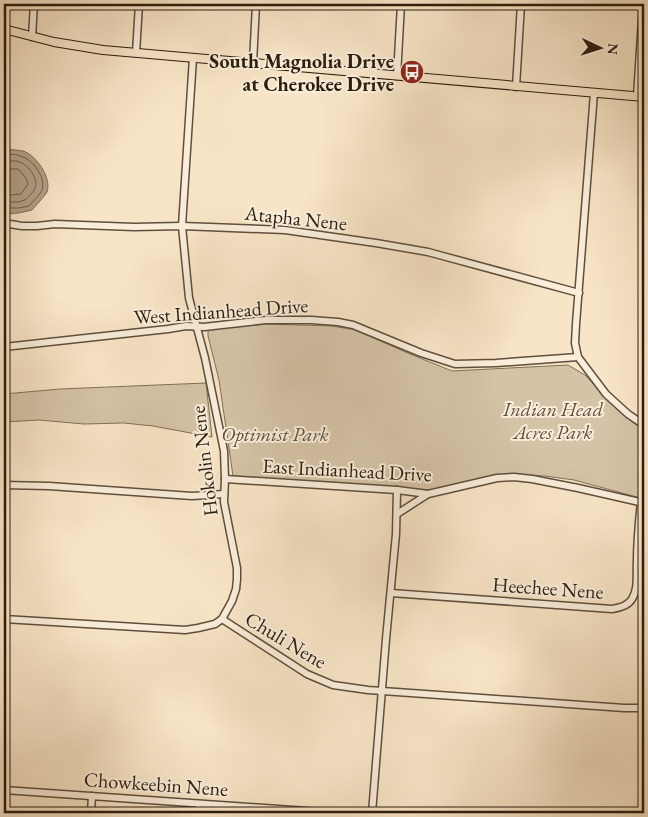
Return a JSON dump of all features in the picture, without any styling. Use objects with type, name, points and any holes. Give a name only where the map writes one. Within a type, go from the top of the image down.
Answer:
[{"type":"main road","points":[[4,29],[76,46],[136,53],[640,97]]},
{"type":"street","points":[[32,37],[34,4]]},
{"type":"street","points":[[136,53],[139,4]]},
{"type":"street","points":[[253,63],[256,4]]},
{"type":"street","points":[[397,76],[401,4]]},
{"type":"street","points":[[516,87],[521,4]]},
{"type":"street","points":[[640,97],[643,4]]},
{"type":"street","name":"Hokolin Nene","points":[[193,58],[182,226],[190,298],[205,358],[224,451],[224,502],[237,568],[236,589],[222,619]]},
{"type":"street","points":[[594,93],[575,343],[578,357],[606,394],[628,414],[644,425]]},
{"type":"street","name":"Atapha Nene","points":[[4,223],[22,226],[55,224],[285,230],[411,248],[579,293]]},
{"type":"street","name":"West Indianhead Drive","points":[[4,347],[186,326],[222,326],[266,320],[311,320],[354,325],[444,361],[462,365],[578,357]]},
{"type":"street","name":"East Indianhead Drive","points":[[225,480],[397,490],[428,494],[497,478],[514,477],[642,502]]},
{"type":"street","points":[[4,485],[49,486],[192,496],[224,494]]},
{"type":"street","points":[[372,813],[396,534],[397,490]]},
{"type":"street","points":[[397,514],[428,494]]},
{"type":"street","name":"Heechee Nene","points":[[390,593],[612,609],[621,608],[633,598],[637,582],[642,502]]},
{"type":"street","name":"Chuli Nene","points":[[4,619],[185,630],[215,624],[222,619],[307,674],[333,685],[382,691],[615,708],[644,708]]},
{"type":"street","name":"Chowkeebin Nene","points":[[4,790],[335,813]]},
{"type":"street","points":[[91,813],[92,796]]},
{"type":"street","points":[[199,804],[199,813]]},
{"type":"green space","name":"Indian Head Acres Park","points":[[266,324],[332,326],[356,330],[452,371],[568,365],[585,375],[616,408],[644,431],[644,499],[574,480],[514,474],[499,475],[432,490],[233,476],[219,380],[208,329]]},
{"type":"green space","points":[[206,383],[212,437],[153,426],[124,423],[84,424],[39,420],[4,422],[4,394],[60,389]]},
{"type":"water","points":[[7,149],[28,153],[38,162],[45,174],[48,186],[47,192],[32,210],[4,213],[4,151]]},
{"type":"place","name":"South Magnolia Drive at Cherokee Drive","points":[[412,72]]},
{"type":"park label","name":"Optimist Park","points":[[275,434]]}]
